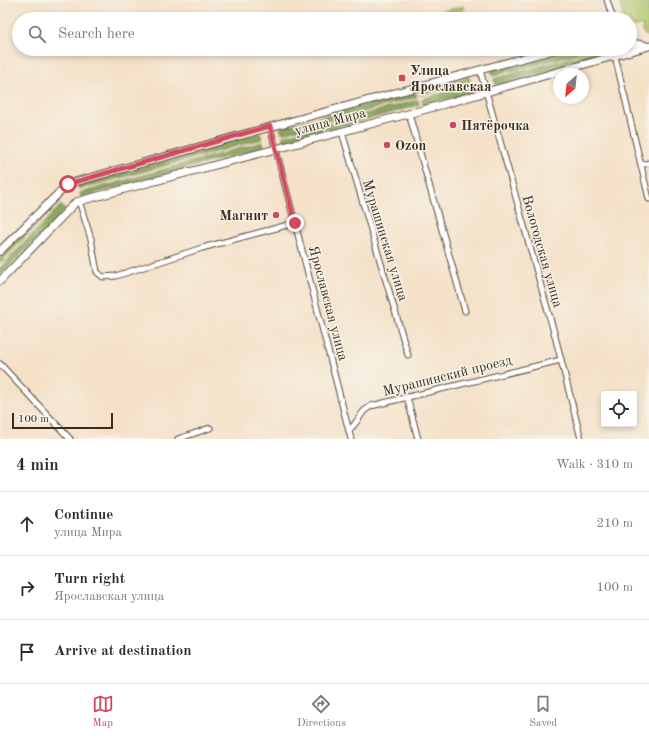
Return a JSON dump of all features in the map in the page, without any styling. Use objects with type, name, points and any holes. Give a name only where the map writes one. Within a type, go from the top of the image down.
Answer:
[{"type":"street","points":[[607,0],[611,12]]},
{"type":"street","name":"улица Мира","points":[[637,44],[649,46]]},
{"type":"street","name":"улица Мира","points":[[637,48],[649,46]]},
{"type":"street","name":"улица Мира","points":[[0,251],[68,184],[270,126],[531,56]]},
{"type":"street","name":"улица Мира","points":[[0,281],[76,202],[409,114],[605,56]]},
{"type":"street","points":[[616,56],[649,199]]},
{"type":"street","name":"Вологодская улица","points":[[480,70],[561,360],[581,439]]},
{"type":"street","points":[[409,114],[465,311]]},
{"type":"street","name":"Ярославская улица","points":[[270,126],[351,439]]},
{"type":"street","name":"Мурашинская улица","points":[[342,132],[408,355]]},
{"type":"street","points":[[641,165],[649,163]]},
{"type":"street","points":[[79,201],[91,239],[97,272],[103,277],[116,276],[202,248],[295,223]]},
{"type":"street","name":"Мурашинский проезд","points":[[349,430],[364,411],[371,406],[561,360]]},
{"type":"street","points":[[0,364],[70,439]]},
{"type":"street","points":[[407,397],[418,439]]},
{"type":"street","points":[[178,439],[210,428]]},
{"type":"green space","points":[[619,0],[649,0],[649,36],[646,36],[643,33],[642,25],[637,26],[637,12],[622,12]]},
{"type":"green space","points":[[463,6],[464,12],[440,12]]},
{"type":"green space","points":[[542,56],[566,56],[493,76],[491,70]]},
{"type":"green space","points":[[578,56],[596,56],[593,57],[594,59],[560,68],[553,68],[553,70],[496,85],[494,79]]},
{"type":"green space","points":[[469,76],[470,82],[421,95],[419,90]]},
{"type":"green space","points":[[471,85],[473,92],[423,105],[422,99]]},
{"type":"green space","points":[[415,91],[417,97],[282,133],[280,128]]},
{"type":"green space","points":[[418,100],[419,105],[284,142],[283,136]]},
{"type":"green space","points":[[260,133],[262,139],[79,189],[78,185]]},
{"type":"green space","points":[[263,142],[264,147],[81,197],[80,193]]},
{"type":"green space","points":[[55,200],[58,203],[0,263],[0,255]]},
{"type":"green space","points":[[61,205],[65,210],[0,276],[0,268]]},
{"type":"place","name":"Улица Ярославская","points":[[402,78]]},
{"type":"place","name":"Пятёрочка","points":[[453,125]]},
{"type":"place","name":"Ozon","points":[[387,145]]},
{"type":"place","name":"Магнит","points":[[276,215]]},
{"type":"route","points":[[68,184],[270,126],[295,223]]}]
